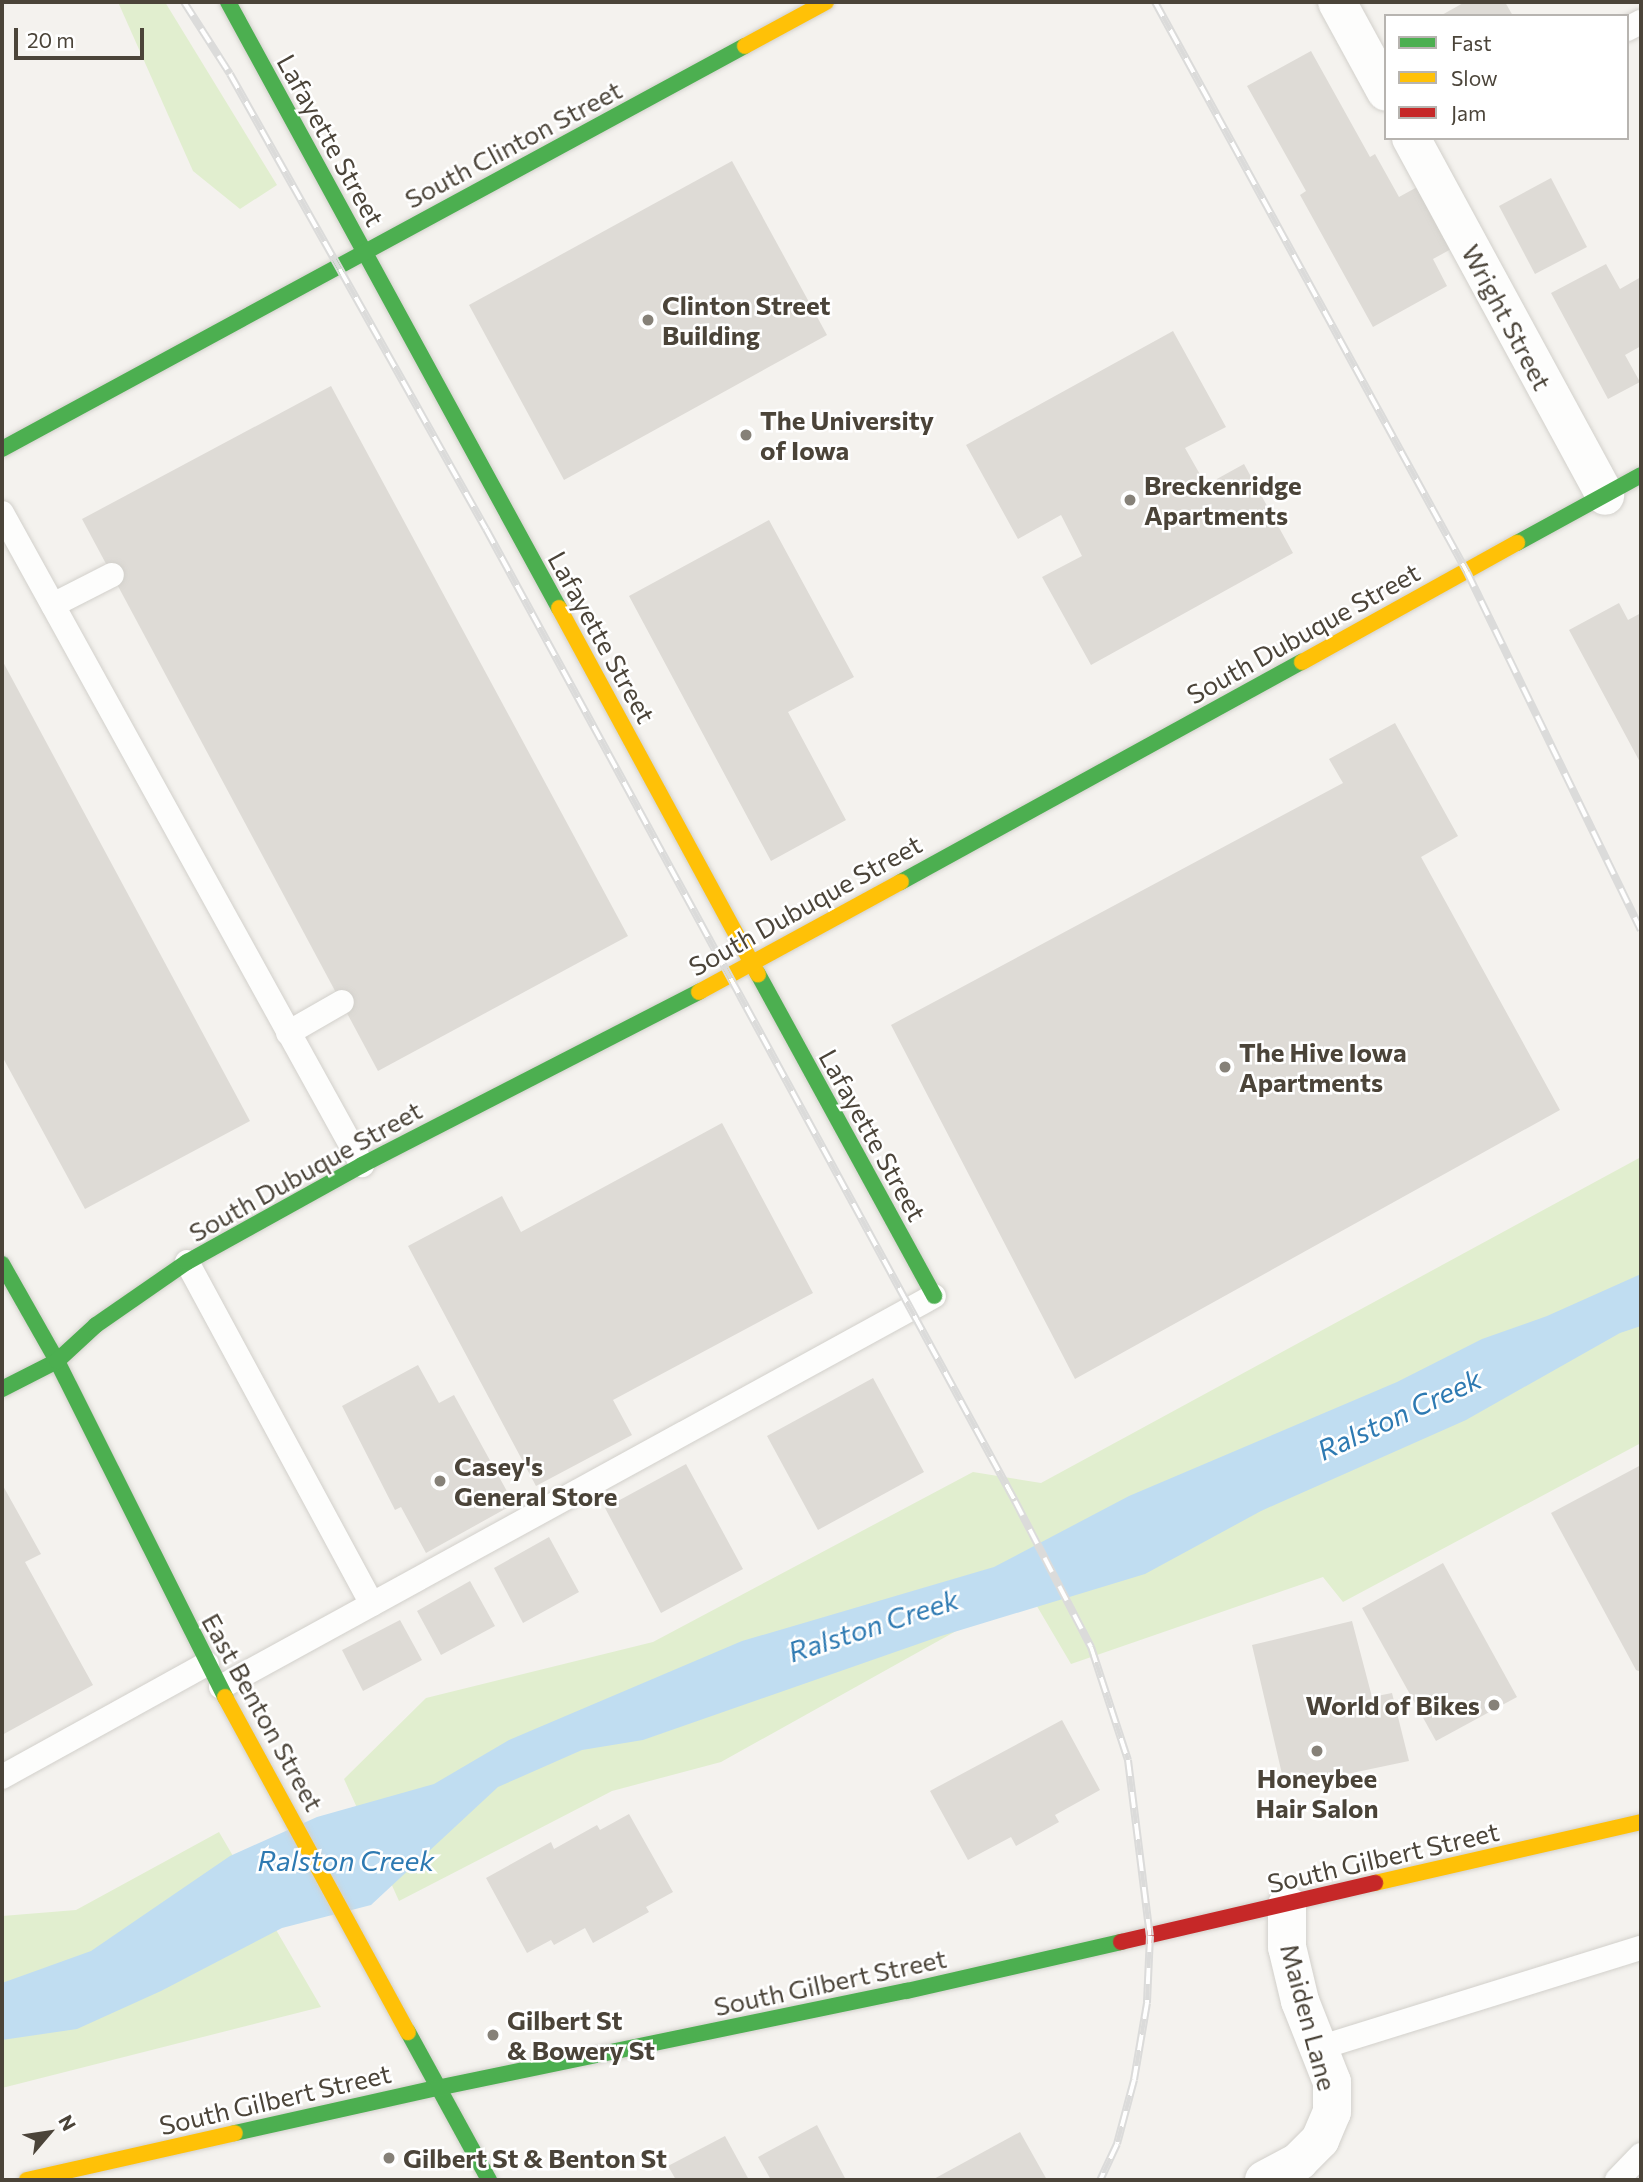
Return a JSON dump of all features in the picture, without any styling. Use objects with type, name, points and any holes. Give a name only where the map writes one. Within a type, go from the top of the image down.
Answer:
[{"type":"street","name":"Lafayette Street","points":[[228,2],[751,965],[934,1296]]},
{"type":"street","name":"South Clinton Street","points":[[2,449],[826,2]]},
{"type":"street","points":[[1337,2],[1384,88]]},
{"type":"street","name":"Wright Street","points":[[1419,141],[1605,496]]},
{"type":"street","name":"South Dubuque Street","points":[[2,1389],[57,1361],[96,1325],[187,1262],[362,1165],[751,965],[1641,475]]},
{"type":"street","name":"East Benton Street","points":[[2,1264],[57,1361],[207,1664],[489,2180]]},
{"type":"street","name":"South Gilbert Street","points":[[27,2180],[55,2177],[437,2088],[908,1991],[1641,1822]]},
{"type":"street","name":"Maiden Lane","points":[[1264,2180],[1306,2154],[1320,2140],[1332,2112],[1332,2082],[1300,2001],[1287,1947],[1287,1905]]},
{"type":"lane","points":[[2,513],[362,1165]]},
{"type":"lane","points":[[53,606],[112,575]]},
{"type":"lane","points":[[288,1033],[342,1002]]},
{"type":"lane","points":[[187,1262],[372,1604]]},
{"type":"lane","points":[[221,1687],[934,1296]]},
{"type":"lane","points":[[2,1777],[207,1664]]},
{"type":"lane","points":[[1319,2048],[1641,1948]]},
{"type":"lane","points":[[1617,2180],[1641,2155]]},
{"type":"green space","points":[[118,2],[165,2],[277,185],[240,209],[193,171]]},
{"type":"green space","points":[[1641,1157],[1641,1443],[1343,1602],[1323,1577],[1071,1664],[1028,1591],[721,1762],[612,1791],[399,1901],[344,1779],[426,1698],[653,1642],[973,1472],[1041,1483]]},
{"type":"green space","points":[[219,1832],[321,2007],[2,2088],[2,1916],[76,1910]]},
{"type":"water","name":"Ralston Creek","points":[[1641,1274],[1641,1326],[1620,1333],[1466,1420],[1261,1511],[1145,1574],[941,1636],[643,1740],[582,1750],[498,1787],[371,1905],[282,1928],[161,1991],[77,2029],[2,2040],[2,1983],[91,1951],[230,1856],[317,1817],[434,1784],[509,1740],[742,1641],[994,1567],[1129,1496],[1397,1382],[1482,1339],[1547,1316]]},
{"type":"building","points":[[1465,2],[1505,2],[1512,14],[1444,14]]},
{"type":"building","points":[[1311,51],[1370,157],[1375,154],[1399,197],[1419,186],[1453,248],[1433,259],[1447,286],[1373,327],[1300,195],[1306,191],[1247,86]]},
{"type":"building","name":"Clinton Street Building","points":[[732,161],[827,335],[564,480],[469,305]]},
{"type":"building","points":[[1551,178],[1587,247],[1535,274],[1499,206]]},
{"type":"building","points":[[1606,264],[1620,289],[1641,277],[1641,346],[1625,355],[1640,382],[1608,399],[1551,293]]},
{"type":"building","name":"Breckenridge Apartments","points":[[1173,331],[1226,427],[1185,448],[1206,485],[1244,464],[1293,553],[1091,665],[1042,577],[1082,556],[1061,515],[1018,539],[966,445]]},
{"type":"building","points":[[331,386],[628,936],[378,1071],[82,519]]},
{"type":"building","points":[[769,520],[854,677],[788,712],[846,820],[771,861],[629,596]]},
{"type":"building","points":[[1619,603],[1628,620],[1641,613],[1641,764],[1569,630]]},
{"type":"building","points":[[2,660],[250,1121],[85,1209],[2,1056]]},
{"type":"building","name":"The Hive Iowa Apartments","points":[[1395,723],[1458,836],[1421,857],[1560,1110],[1075,1379],[891,1025],[1343,783],[1329,759]]},
{"type":"building","points":[[722,1123],[813,1293],[613,1400],[632,1435],[536,1486],[408,1246],[502,1196],[521,1232]]},
{"type":"building","name":"Casey's General Store","points":[[418,1365],[439,1403],[454,1395],[514,1504],[426,1553],[401,1507],[395,1510],[342,1406]]},
{"type":"building","points":[[873,1378],[924,1472],[818,1530],[767,1436]]},
{"type":"building","points":[[686,1464],[743,1569],[661,1613],[605,1508]]},
{"type":"building","points":[[1641,1465],[1641,1672],[1636,1670],[1551,1513]]},
{"type":"building","points":[[2,1484],[41,1554],[25,1562],[93,1685],[2,1735]]},
{"type":"building","points":[[549,1537],[579,1592],[523,1623],[494,1568]]},
{"type":"building","points":[[1443,1563],[1517,1697],[1436,1741],[1362,1608]]},
{"type":"building","points":[[470,1581],[495,1626],[441,1655],[417,1611]]},
{"type":"building","points":[[400,1620],[422,1660],[363,1691],[342,1650]]},
{"type":"building","points":[[1352,1621],[1372,1697],[1392,1693],[1409,1761],[1285,1787],[1252,1645]]},
{"type":"building","points":[[1062,1720],[1100,1790],[1055,1815],[1059,1822],[1016,1846],[1011,1837],[968,1860],[930,1791]]},
{"type":"building","points":[[629,1814],[673,1892],[646,1907],[649,1912],[593,1943],[585,1928],[554,1945],[551,1940],[527,1953],[486,1878],[551,1842],[554,1849],[597,1825],[600,1830]]},
{"type":"building","points":[[817,2125],[846,2180],[771,2180],[758,2157]]},
{"type":"building","points":[[1020,2132],[1047,2180],[932,2180]]},
{"type":"building","points":[[725,2136],[749,2180],[676,2180],[668,2166]]},
{"type":"railway","points":[[184,2],[230,74],[486,529],[1015,1501],[1091,1647],[1128,1760],[1150,1936],[1147,2003],[1134,2080],[1117,2144],[1100,2180]]},
{"type":"railway","points":[[1155,2],[1467,572],[1641,930]]},
{"type":"traffic: fast","points":[[228,2],[559,608]]},
{"type":"traffic: fast","points":[[2,449],[745,46]]},
{"type":"traffic: fast","points":[[1517,543],[1641,475]]},
{"type":"traffic: fast","points":[[901,882],[1302,662]]},
{"type":"traffic: fast","points":[[758,974],[934,1296]]},
{"type":"traffic: fast","points":[[2,1389],[57,1361],[96,1325],[187,1262],[362,1165],[699,992]]},
{"type":"traffic: fast","points":[[2,1264],[57,1361],[225,1697]]},
{"type":"traffic: fast","points":[[235,2133],[437,2088],[907,1991],[1121,1942]]},
{"type":"traffic: fast","points":[[408,2032],[489,2180]]},
{"type":"traffic: slow","points":[[745,46],[826,2]]},
{"type":"traffic: slow","points":[[1302,662],[1517,543]]},
{"type":"traffic: slow","points":[[559,608],[758,974]]},
{"type":"traffic: slow","points":[[699,992],[901,882]]},
{"type":"traffic: slow","points":[[225,1697],[408,2032]]},
{"type":"traffic: slow","points":[[1375,1883],[1641,1822]]},
{"type":"traffic: slow","points":[[27,2180],[235,2133]]},
{"type":"traffic: jam","points":[[1121,1942],[1375,1883]]},
{"type":"place","name":"Clinton Street Building","points":[[648,320]]},
{"type":"place","name":"The University of Iowa","points":[[746,435]]},
{"type":"place","name":"Breckenridge Apartments","points":[[1130,500]]},
{"type":"place","name":"The Hive Iowa Apartments","points":[[1225,1067]]},
{"type":"place","name":"Casey's General Store","points":[[440,1481]]},
{"type":"place","name":"World of Bikes","points":[[1494,1705]]},
{"type":"place","name":"Honeybee Hair Salon","points":[[1317,1751]]},
{"type":"place","name":"Gilbert St & Bowery St","points":[[493,2035]]},
{"type":"place","name":"Gilbert St & Benton St","points":[[389,2158]]}]
